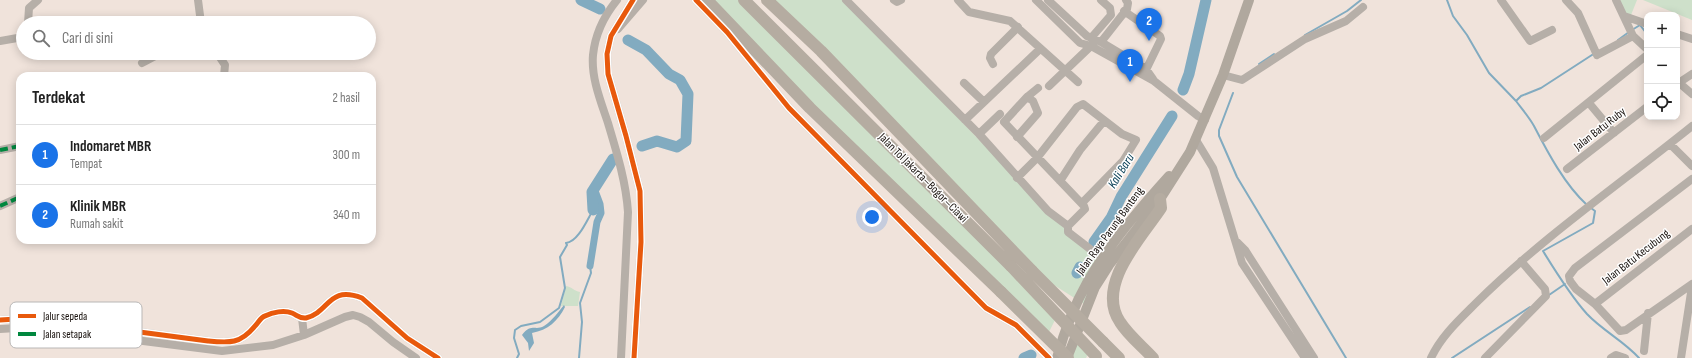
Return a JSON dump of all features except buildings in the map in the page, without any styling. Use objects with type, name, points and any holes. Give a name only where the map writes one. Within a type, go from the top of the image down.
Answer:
[{"type":"highway","points":[[707,0],[810,108],[1068,358]]},
{"type":"highway","name":"Jalan Tol Jakarta–Bogor–Ciawi","points":[[744,0],[1011,266],[1097,357]]},
{"type":"highway","name":"Jalan Tol Jakarta–Bogor–Ciawi","points":[[767,0],[821,51],[1032,271],[1119,358]]},
{"type":"highway","points":[[1153,358],[1119,322],[1113,303],[1113,291],[1118,272],[1129,253],[1161,208],[1157,196]]},
{"type":"main road","name":"Jalan Raya Parung Banteng","points":[[1068,358],[1095,287],[1109,264],[1190,152],[1196,140],[1201,118],[1223,75],[1249,0]]},
{"type":"main road","name":"Jalan Raya Parung Banteng","points":[[1051,357],[1100,257],[1157,196]]},
{"type":"street","points":[[28,16],[29,8],[38,0]]},
{"type":"street","points":[[198,0],[199,16]]},
{"type":"street","points":[[616,0],[608,10],[599,30],[593,56],[596,85],[624,183],[628,212],[621,358]]},
{"type":"street","points":[[633,0],[611,36],[607,54],[608,74],[637,176],[641,208],[634,358]]},
{"type":"street","points":[[611,36],[644,0]]},
{"type":"street","points":[[696,0],[727,32],[789,108],[986,308],[1016,325],[1051,357]]},
{"type":"street","points":[[846,0],[979,134],[1048,211],[1100,257]]},
{"type":"street","points":[[894,0],[898,2],[901,0]]},
{"type":"street","points":[[958,0],[969,12],[1010,21],[1078,82]]},
{"type":"street","points":[[1036,0],[1080,43],[1095,41]]},
{"type":"street","points":[[1048,0],[1095,41],[1145,72],[1156,83],[1201,118]]},
{"type":"street","points":[[1095,41],[1111,15],[1110,8],[1101,0]]},
{"type":"street","points":[[1049,86],[1124,11],[1128,6],[1126,0]]},
{"type":"street","points":[[1501,0],[1530,41],[1552,30]]},
{"type":"street","points":[[1566,0],[1578,13],[1594,52],[1599,55],[1631,33]]},
{"type":"street","points":[[1616,0],[1631,33],[1646,48]]},
{"type":"street","points":[[1223,75],[1242,80],[1305,39],[1346,21],[1363,7]]},
{"type":"street","points":[[1124,11],[1160,36],[1161,39],[1145,72]]},
{"type":"street","points":[[1624,16],[1644,23]]},
{"type":"street","points":[[993,64],[990,58],[991,54],[1018,27]]},
{"type":"street","points":[[1680,35],[1692,39]]},
{"type":"street","points":[[0,40],[16,38]]},
{"type":"street","points":[[965,120],[1040,49]]},
{"type":"street","points":[[1544,138],[1644,57]]},
{"type":"street","points":[[142,63],[148,60]]},
{"type":"street","points":[[221,60],[225,65],[224,72]]},
{"type":"street","points":[[1680,81],[1692,76]]},
{"type":"street","points":[[964,83],[984,102]]},
{"type":"street","points":[[1680,84],[1692,94]]},
{"type":"street","points":[[1038,88],[1004,120],[1016,136],[1082,203],[1085,209],[1068,229]]},
{"type":"street","points":[[1016,136],[1038,114],[1033,101],[1028,97]]},
{"type":"street","points":[[1589,103],[1614,133]]},
{"type":"street","points":[[1017,178],[1037,158],[1080,105],[1083,104],[1122,134],[1136,140],[1122,161],[1082,203]]},
{"type":"street","points":[[604,111],[617,107]]},
{"type":"street","name":"Jalan Batu Ruby","points":[[1567,169],[1644,109]]},
{"type":"street","points":[[979,134],[1000,114]]},
{"type":"street","points":[[1060,181],[1080,150],[1104,121]]},
{"type":"street","points":[[1431,358],[1436,347],[1453,326],[1521,261],[1565,224],[1692,126]]},
{"type":"street","points":[[1196,140],[1213,168],[1237,242],[1238,253],[1242,263],[1305,358]]},
{"type":"street","points":[[1670,144],[1692,166]]},
{"type":"street","points":[[0,150],[16,147]]},
{"type":"street","points":[[1692,179],[1569,276],[1572,285],[1595,304],[1620,331],[1626,330],[1692,285]]},
{"type":"street","points":[[0,206],[16,199]]},
{"type":"street","name":"Jalan Batu Kecubung","points":[[1595,304],[1692,229]]},
{"type":"street","points":[[1237,242],[1245,250],[1314,358]]},
{"type":"street","points":[[1485,358],[1546,296],[1545,288],[1521,261]]},
{"type":"street","points":[[1681,358],[1692,285]]},
{"type":"street","points":[[237,346],[265,316],[282,311],[292,313],[302,318],[313,315],[327,302],[339,295],[353,295],[362,298],[407,338],[438,358]]},
{"type":"street","points":[[1644,351],[1648,314]]},
{"type":"street","points":[[142,341],[207,350],[237,346],[273,345],[304,336],[345,317],[353,315],[360,317],[416,358]]},
{"type":"street","points":[[302,318],[304,336]]},
{"type":"street","points":[[0,320],[10,319]]},
{"type":"street","points":[[0,329],[10,328]]},
{"type":"street","points":[[142,332],[237,346]]},
{"type":"street","points":[[1611,358],[1616,355],[1625,358]]},
{"type":"green space","points":[[707,0],[744,0],[1058,314],[1047,336]]},
{"type":"green space","points":[[767,0],[844,0],[1068,232],[1109,265],[1087,306],[1032,271]]},
{"type":"green space","points":[[1617,0],[1637,0],[1631,15],[1622,12]]},
{"type":"green space","points":[[1643,0],[1692,0],[1692,20],[1680,15],[1680,12],[1672,12]]},
{"type":"green space","points":[[566,286],[580,292],[578,306],[561,306]]},
{"type":"green space","points":[[1074,341],[1088,354],[1086,358],[1067,358]]},
{"type":"water","points":[[564,305],[565,307],[556,321],[543,330],[532,333],[534,343],[529,351],[528,343],[522,335],[525,331],[531,328],[544,326],[553,319]]},
{"type":"waterway","points":[[581,0],[600,9]]},
{"type":"waterway","name":"Kali Baru","points":[[1183,90],[1189,74],[1206,0]]},
{"type":"waterway","points":[[1305,35],[1347,11],[1361,0]]},
{"type":"waterway","points":[[1447,0],[1453,16],[1467,35],[1489,73],[1516,101],[1521,96],[1541,88],[1595,53]]},
{"type":"waterway","points":[[1632,30],[1640,25],[1644,30]]},
{"type":"waterway","points":[[1618,40],[1629,32]]},
{"type":"waterway","points":[[628,40],[646,50],[669,74],[680,80],[688,94],[686,141],[677,147],[657,141],[642,146]]},
{"type":"waterway","points":[[1259,64],[1274,54]]},
{"type":"waterway","points":[[1233,93],[1219,130],[1219,136],[1237,177],[1346,358]]},
{"type":"waterway","points":[[1516,101],[1528,116],[1564,178],[1587,205]]},
{"type":"waterway","name":"Kali Baru","points":[[1094,242],[1111,218],[1121,197],[1172,116]]},
{"type":"waterway","points":[[593,210],[592,192],[613,159]]},
{"type":"waterway","points":[[590,266],[597,222],[601,213],[600,204],[594,188]]},
{"type":"waterway","points":[[1591,208],[1595,211],[1593,223],[1543,251],[1569,291],[1587,314],[1600,326],[1627,346],[1639,358]]},
{"type":"waterway","points":[[517,358],[519,354],[514,338],[515,330],[521,326],[540,322],[559,308],[565,288],[560,257],[567,245],[566,243],[570,242],[578,235],[593,210]]},
{"type":"waterway","points":[[579,358],[582,322],[580,303],[591,273],[590,266]]},
{"type":"waterway","name":"Kali Baru","points":[[1077,273],[1080,267]]},
{"type":"waterway","points":[[1549,295],[1565,284]]},
{"type":"waterway","points":[[1452,358],[1530,307]]},
{"type":"waterway","name":"Kali Baru","points":[[1024,358],[1031,355]]},
{"type":"marked path","points":[[0,150],[16,147]]},
{"type":"marked path","points":[[0,206],[16,199]]},
{"type":"cycle path","points":[[633,0],[611,36],[607,54],[608,74],[640,191],[641,242],[634,358]]},
{"type":"cycle path","points":[[696,0],[727,32],[789,108],[986,308],[1016,325],[1049,358]]},
{"type":"cycle path","points":[[142,332],[208,341],[229,342],[239,339],[250,332],[262,318],[268,315],[278,312],[286,312],[306,318],[320,311],[336,297],[351,295],[362,298],[407,338],[438,358]]},
{"type":"cycle path","points":[[0,320],[10,319]]},
{"type":"place","name":"Klinik MBR","points":[[1149,41]]},
{"type":"place","name":"Indomaret MBR","points":[[1130,82]]}]
